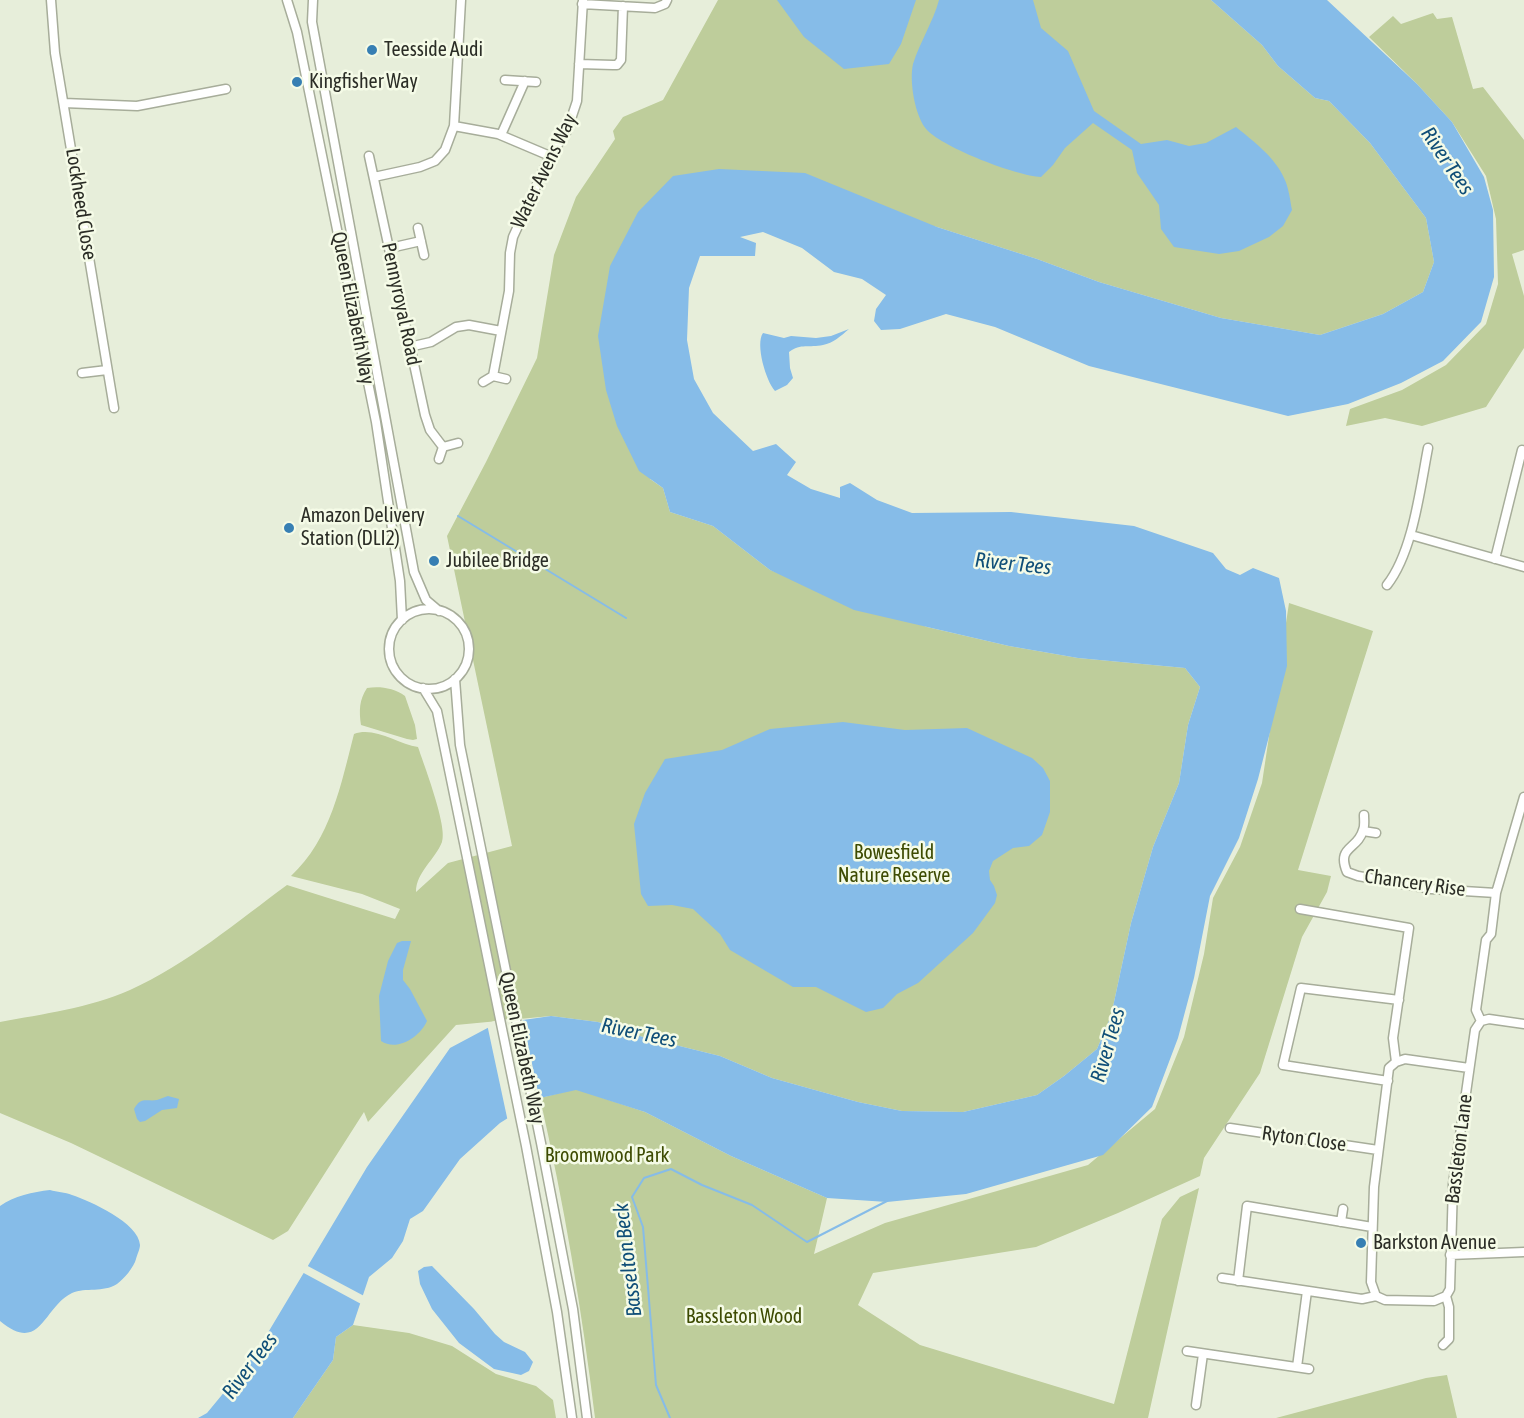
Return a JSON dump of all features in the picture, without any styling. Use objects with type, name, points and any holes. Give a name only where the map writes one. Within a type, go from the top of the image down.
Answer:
[{"type":"street","name":"Lockheed Close","points":[[51,0],[56,52],[114,408]]},
{"type":"street","name":"Queen Elizabeth Way","points":[[287,0],[297,32],[376,422],[400,581],[402,620]]},
{"type":"street","name":"Queen Elizabeth Way","points":[[313,0],[312,21],[414,572],[426,600],[439,611]]},
{"type":"street","points":[[374,177],[435,161],[445,150],[454,126],[461,0]]},
{"type":"street","points":[[583,2],[655,8],[665,4],[668,0]]},
{"type":"street","name":"Water Avens Way","points":[[493,376],[509,291],[513,237],[550,156],[567,131],[574,113],[583,2]]},
{"type":"street","points":[[579,64],[613,66],[621,60],[623,6]]},
{"type":"street","points":[[505,80],[536,82]]},
{"type":"street","points":[[501,135],[525,81]]},
{"type":"street","points":[[64,103],[136,106],[226,89]]},
{"type":"street","points":[[454,126],[501,135],[550,156]]},
{"type":"street","name":"Pennyroyal Road","points":[[369,156],[425,416],[430,429],[443,447]]},
{"type":"street","points":[[418,228],[424,255]]},
{"type":"street","points":[[390,248],[421,241]]},
{"type":"street","points":[[409,347],[431,342],[456,327],[469,325],[501,331]]},
{"type":"street","points":[[82,373],[108,370]]},
{"type":"street","points":[[483,382],[493,376],[507,379]]},
{"type":"street","points":[[439,459],[443,447],[458,443]]},
{"type":"street","points":[[1387,585],[1392,579],[1411,535],[1428,448]]},
{"type":"street","points":[[1495,559],[1522,450]]},
{"type":"street","points":[[1411,535],[1524,567]]},
{"type":"street","points":[[423,610],[439,611],[454,618],[467,637],[467,660],[465,667],[455,679],[442,687],[423,688],[405,681],[389,655],[390,640],[402,620],[408,615],[423,610]]},
{"type":"street","name":"Queen Elizabeth Way","points":[[455,679],[460,745],[573,1309],[586,1418]]},
{"type":"street","name":"Queen Elizabeth Way","points":[[423,688],[437,711],[526,1146],[557,1312],[572,1418]]},
{"type":"street","name":"Bassleton Lane","points":[[1443,1345],[1449,1339],[1449,1307],[1446,1296],[1450,1289],[1453,1184],[1475,1030],[1481,1021],[1476,1010],[1489,955],[1488,937],[1496,893],[1524,797]]},
{"type":"street","points":[[1364,815],[1363,831],[1376,833]]},
{"type":"street","name":"Chancery Rise","points":[[1363,831],[1344,855],[1343,862],[1347,872],[1431,890],[1496,893]]},
{"type":"street","points":[[1300,909],[1409,928],[1393,1038],[1396,1062]]},
{"type":"street","points":[[1388,1081],[1283,1065],[1301,988],[1399,1000]]},
{"type":"street","points":[[1481,1021],[1489,1019],[1524,1024]]},
{"type":"street","points":[[1376,1296],[1371,1282],[1372,1227],[1378,1150],[1389,1068],[1405,1059],[1469,1068]]},
{"type":"street","name":"Ryton Close","points":[[1230,1128],[1378,1150]]},
{"type":"street","points":[[1238,1281],[1247,1206],[1372,1227]]},
{"type":"street","points":[[1341,1222],[1343,1209]]},
{"type":"street","points":[[1450,1255],[1524,1252]]},
{"type":"street","points":[[1222,1278],[1362,1299],[1376,1296],[1385,1300],[1434,1301],[1446,1296]]},
{"type":"street","points":[[1297,1367],[1307,1291]]},
{"type":"street","points":[[1187,1352],[1309,1369]]},
{"type":"street","points":[[1196,1405],[1203,1354]]},
{"type":"green space","name":"Bowesfield Nature Reserve","points":[[718,0],[1211,0],[1262,45],[1278,66],[1315,98],[1329,101],[1370,143],[1426,218],[1434,262],[1423,292],[1383,314],[1320,335],[1221,318],[1099,282],[1037,259],[937,227],[673,176],[650,479],[663,488],[670,512],[713,526],[770,570],[927,627],[1009,646],[1078,658],[1185,668],[1200,687],[1188,725],[1179,783],[1153,847],[1131,923],[1111,1016],[1097,1049],[1037,1095],[963,1112],[902,1111],[858,1102],[772,1078],[720,1056],[643,1037],[598,1022],[551,1016],[456,1025],[368,1122],[364,1112],[288,1231],[273,1240],[71,1143],[0,1113],[0,1022],[82,1006],[130,990],[151,980],[191,955],[287,885],[395,919],[400,909],[362,894],[291,876],[316,845],[333,810],[354,734],[370,732],[418,747],[442,823],[443,834],[439,848],[419,878],[416,892],[448,863],[512,846],[447,536],[537,358],[554,255],[576,197],[615,139],[613,131],[623,117],[663,100]]},
{"type":"green space","points":[[1433,13],[1437,19],[1452,17],[1473,89],[1483,87],[1524,140],[1524,250],[1512,254],[1524,296],[1524,348],[1486,407],[1422,426],[1385,418],[1346,426],[1350,409],[1402,390],[1446,365],[1486,324],[1498,284],[1496,219],[1486,176],[1452,122],[1369,37],[1393,16],[1401,24]]},
{"type":"green space","name":"Bassleton Wood","points":[[1289,603],[1373,631],[1298,870],[1331,876],[1327,892],[1302,937],[1260,1073],[1204,1158],[1200,1176],[1036,1247],[873,1273],[858,1305],[920,1345],[1114,1404],[1162,1219],[1180,1197],[1199,1188],[1148,1418],[595,1418],[572,1257],[540,1098],[576,1089],[645,1112],[731,1156],[827,1198],[814,1254],[885,1223],[1088,1165],[1155,1109],[1184,1037],[1204,954],[1213,898],[1240,847],[1262,783]]},
{"type":"green space","points":[[367,688],[387,688],[405,696],[415,725],[417,739],[407,739],[361,725],[360,706]]},
{"type":"green space","points":[[353,1325],[409,1333],[452,1346],[496,1374],[536,1386],[553,1400],[556,1418],[293,1418],[333,1360],[336,1337]]},
{"type":"green space","points":[[1447,1375],[1457,1418],[1276,1418],[1426,1378]]},
{"type":"water","points":[[777,0],[916,0],[901,44],[889,64],[844,69],[804,37]]},
{"type":"water","points":[[939,0],[1033,0],[1041,28],[1068,51],[1094,111],[1141,144],[1167,140],[1189,146],[1206,143],[1236,127],[1269,156],[1284,178],[1292,210],[1283,226],[1269,237],[1239,251],[1219,254],[1174,247],[1161,229],[1159,205],[1137,173],[1132,150],[1093,123],[1065,148],[1041,177],[1015,172],[981,160],[936,137],[927,130],[919,117],[914,98],[912,71]]},
{"type":"water","name":"River Tees","points":[[1211,0],[1327,0],[1417,84],[1452,122],[1484,177],[1493,210],[1494,277],[1481,322],[1443,361],[1401,383],[1348,404],[1288,416],[1089,366],[995,327],[946,314],[900,329],[881,330],[874,321],[876,309],[886,295],[862,279],[834,272],[802,248],[763,232],[740,237],[756,243],[755,256],[700,256],[689,288],[687,340],[694,379],[713,413],[753,451],[776,444],[796,462],[787,475],[811,489],[840,498],[840,487],[850,483],[877,500],[912,513],[1011,512],[1134,526],[1213,553],[1226,569],[1240,575],[1253,568],[1279,578],[1286,611],[1287,666],[1258,779],[1239,838],[1210,896],[1194,978],[1178,1038],[1152,1107],[1103,1155],[966,1194],[887,1202],[827,1198],[731,1156],[645,1112],[576,1090],[540,1098],[500,1123],[460,1159],[423,1211],[410,1219],[403,1241],[392,1258],[369,1277],[353,1325],[336,1337],[333,1360],[293,1418],[198,1418],[207,1413],[254,1356],[367,1167],[450,1048],[495,1024],[551,1016],[598,1022],[643,1037],[720,1056],[772,1078],[858,1102],[902,1111],[963,1112],[1037,1095],[1097,1049],[1111,1016],[1131,923],[1153,847],[1179,783],[1188,725],[1200,687],[1185,668],[1078,658],[1009,646],[854,610],[770,570],[713,526],[670,512],[663,488],[639,471],[617,426],[606,390],[598,336],[610,266],[638,212],[673,176],[719,169],[805,173],[937,227],[1037,259],[1099,282],[1221,318],[1320,335],[1383,314],[1423,292],[1434,262],[1426,218],[1370,143],[1329,101],[1315,98],[1278,66],[1262,45]]},
{"type":"water","points":[[849,329],[827,344],[801,347],[789,352],[793,378],[787,385],[775,391],[768,379],[761,354],[760,345],[763,333],[784,338],[791,336],[816,338],[831,336]]},
{"type":"water","points":[[843,722],[905,730],[967,728],[1032,758],[1043,768],[1050,781],[1050,812],[1042,835],[1029,846],[1013,848],[993,861],[989,871],[990,880],[997,895],[995,903],[973,933],[918,983],[897,994],[883,1008],[866,1012],[816,987],[793,987],[730,950],[720,934],[693,909],[672,905],[648,906],[641,894],[634,824],[645,793],[665,759],[722,750],[770,729]]},
{"type":"water","points":[[411,941],[403,970],[403,980],[427,1021],[414,1037],[394,1045],[381,1041],[379,996],[388,961],[397,943]]},
{"type":"water","points":[[168,1096],[179,1099],[177,1108],[162,1110],[145,1121],[140,1122],[137,1119],[134,1109],[139,1102]]},
{"type":"water","points":[[50,1190],[80,1198],[112,1214],[123,1221],[138,1237],[140,1247],[133,1266],[117,1284],[112,1287],[72,1293],[62,1300],[33,1331],[24,1333],[0,1321],[0,1206],[24,1195]]},
{"type":"water","points":[[432,1266],[495,1334],[504,1342],[525,1352],[533,1362],[529,1371],[521,1375],[494,1369],[459,1343],[432,1309],[420,1284],[418,1271]]},
{"type":"pier","points":[[522,1017],[540,1101],[508,1122],[487,1024]]},
{"type":"pier","points":[[304,1264],[366,1297],[363,1305],[300,1271]]},
{"type":"waterway","points":[[458,516],[626,618]]},
{"type":"waterway","name":"Basselton Beck","points":[[670,1418],[656,1385],[643,1227],[632,1197],[644,1178],[671,1169],[702,1185],[752,1205],[807,1242],[887,1201]]},
{"type":"place","name":"Teesside Audi","points":[[372,50]]},
{"type":"place","name":"Kingfisher Way","points":[[297,82]]},
{"type":"place","name":"Amazon Delivery Station (DLI2)","points":[[289,528]]},
{"type":"place","name":"Jubilee Bridge","points":[[434,561]]},
{"type":"place","name":"Barkston Avenue","points":[[1361,1243]]},
{"type":"park label","name":"Broomwood Park","points":[[607,1156]]}]
